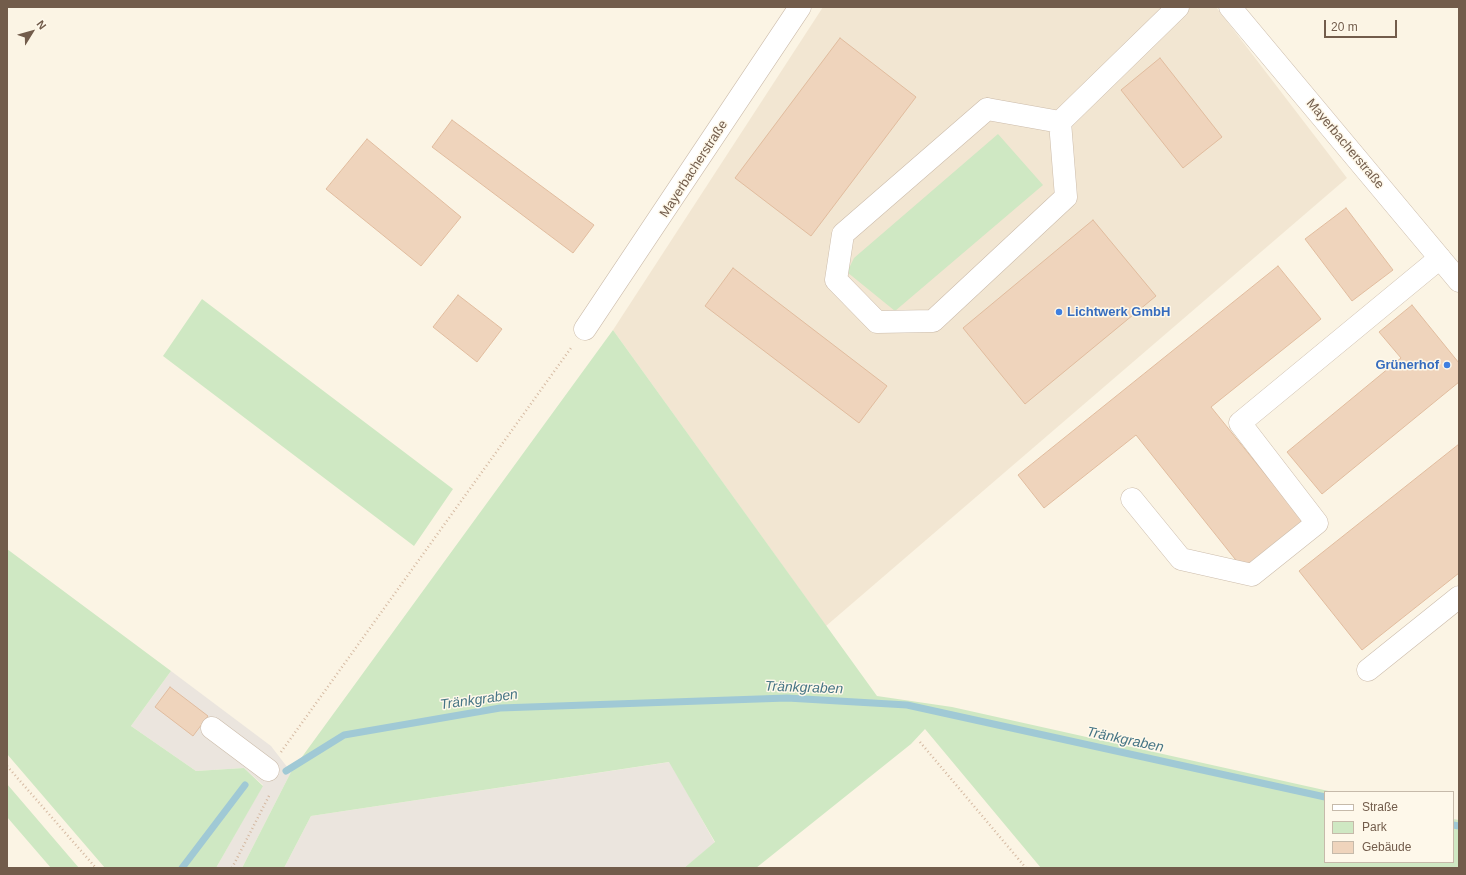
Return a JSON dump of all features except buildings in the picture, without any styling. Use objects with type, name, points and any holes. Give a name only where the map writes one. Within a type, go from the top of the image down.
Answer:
[{"type":"street","name":"Mayerbacherstraße","points":[[585,329],[800,7]]},
{"type":"street","points":[[1060,122],[1178,7]]},
{"type":"street","name":"Mayerbacherstraße","points":[[1230,7],[1459,281]]},
{"type":"street","points":[[987,109],[1060,122],[1066,197],[933,321],[877,322],[836,280],[843,234],[987,109]]},
{"type":"street","points":[[1132,499],[1181,559],[1252,576],[1317,523],[1240,423],[1440,258]]},
{"type":"street","points":[[1368,670],[1459,597]]},
{"type":"street","points":[[212,728],[268,770]]},
{"type":"path","points":[[232,868],[275,783],[268,770],[585,329]]},
{"type":"path","points":[[920,742],[1026,868]]},
{"type":"path","points":[[7,766],[96,868]]},
{"type":"shaded area","points":[[823,7],[1216,7],[1347,178],[826,626],[613,330]]},
{"type":"shaded area","points":[[171,671],[271,746],[291,772],[242,868],[216,868],[263,785],[244,768],[196,771],[131,726]]},
{"type":"shaded area","points":[[670,762],[715,843],[684,868],[284,868],[311,816]]},
{"type":"green space","points":[[998,134],[1043,185],[895,311],[847,272],[854,258]]},
{"type":"green space","points":[[202,299],[453,489],[414,546],[163,356]]},
{"type":"green space","points":[[613,330],[877,696],[952,707],[1329,791],[1324,791],[1324,863],[1454,863],[1454,819],[1459,820],[1459,868],[1041,868],[925,729],[911,744],[756,868],[684,868],[715,842],[669,762],[311,816],[284,868],[242,868],[291,772]]},
{"type":"green space","points":[[7,549],[171,671],[131,726],[196,771],[244,768],[263,786],[216,868],[105,868],[7,754]]},
{"type":"green space","points":[[7,784],[79,868],[51,868],[7,817]]},
{"type":"waterway","name":"Tränkgraben","points":[[286,771],[344,735],[500,708],[787,698],[907,705],[1324,797]]},
{"type":"waterway","name":"Tränkgraben","points":[[182,868],[245,785]]},
{"type":"waterway","name":"Tränkgraben","points":[[1454,825],[1459,826]]},
{"type":"place","name":"Lichtwerk GmbH","points":[[1059,312]]},
{"type":"place","name":"Grünerhof","points":[[1447,365]]}]
